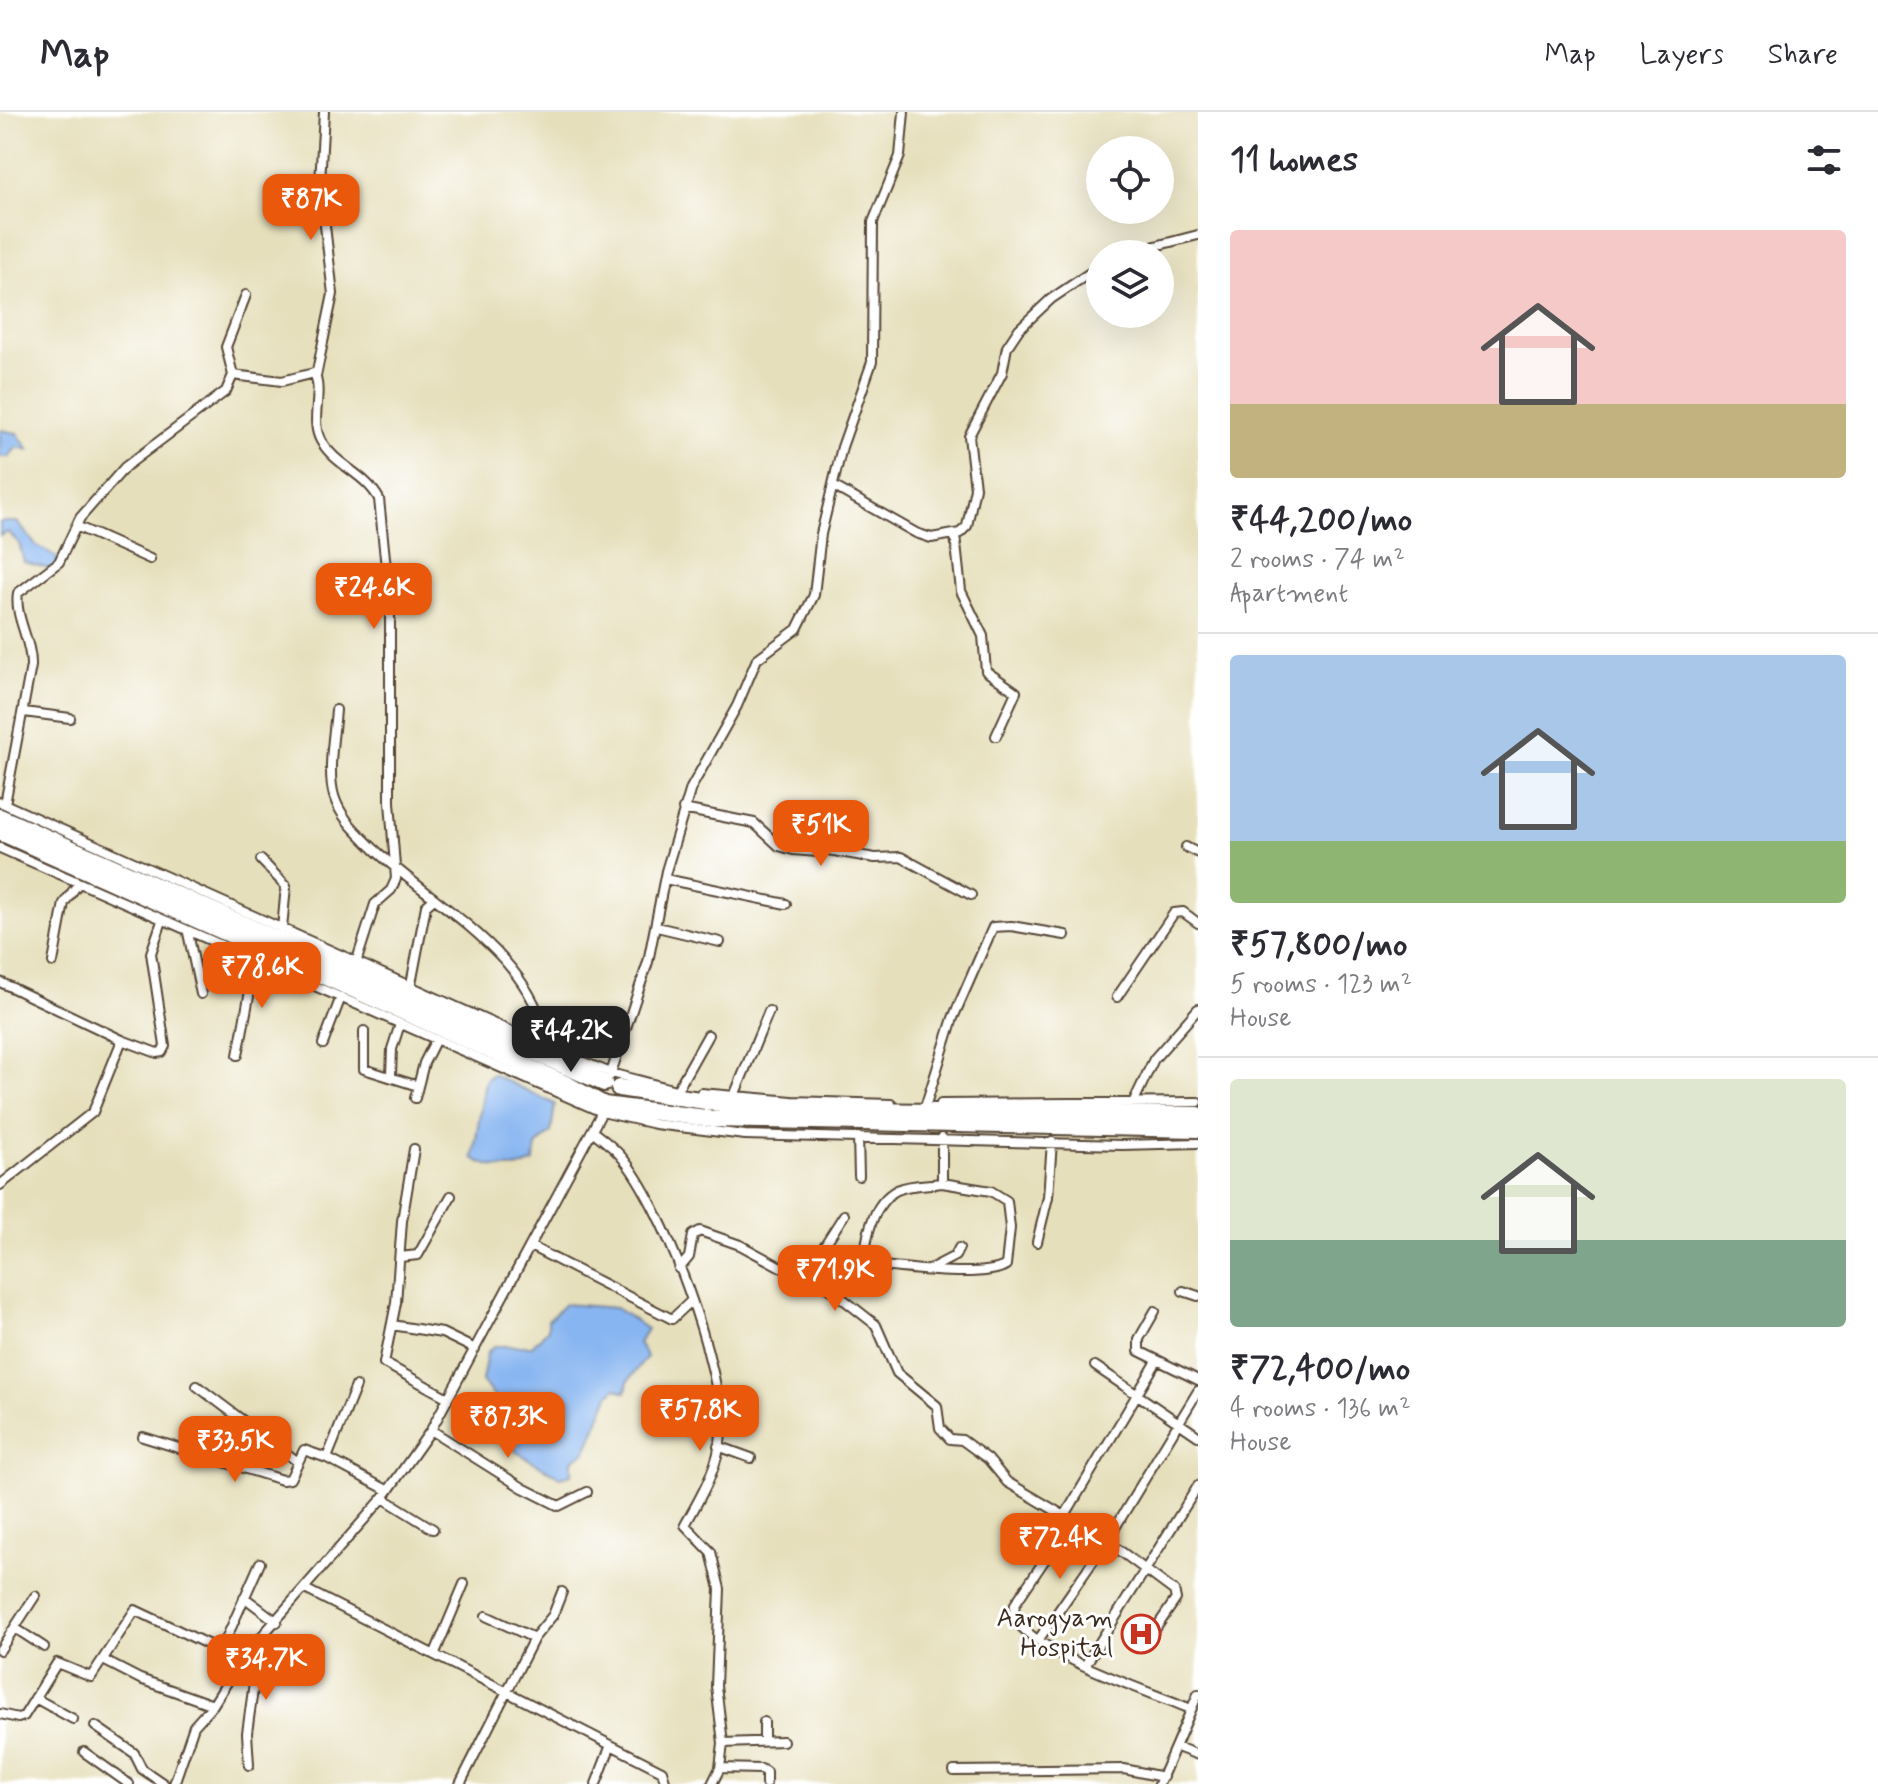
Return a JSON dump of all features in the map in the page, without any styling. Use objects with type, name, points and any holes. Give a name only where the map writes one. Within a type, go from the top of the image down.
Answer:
[{"type":"highway","points":[[2,808],[611,1082],[766,1110],[1198,1115]]},
{"type":"highway","points":[[0,832],[605,1106],[713,1119],[1198,1129]]},
{"type":"highway","points":[[605,1106],[598,1090],[611,1082]]},
{"type":"street","points":[[324,112],[320,183],[333,294],[316,376],[317,430],[321,441],[343,466],[370,485],[380,507],[390,607],[390,823],[395,869],[391,890],[375,904],[357,960]]},
{"type":"street","points":[[611,1082],[657,927],[665,879],[683,809],[757,659],[797,629],[806,616],[816,585],[821,534],[842,447],[872,362],[873,222],[900,156],[904,112]]},
{"type":"street","points":[[1174,241],[1198,235]]},
{"type":"street","points":[[833,486],[916,533],[931,538],[955,535],[967,526],[975,488],[969,436],[1002,373],[1007,347],[1019,329],[1051,299],[1086,275]]},
{"type":"street","points":[[246,295],[226,347],[233,375],[218,400],[196,411],[125,467],[98,494],[76,526],[55,567],[18,593],[18,609],[32,648],[24,712],[2,808],[411,984],[548,1048],[611,1082],[734,1096],[926,1104],[1198,1102]]},
{"type":"street","points":[[233,375],[274,381],[309,372],[316,376]]},
{"type":"street","points":[[76,526],[150,559]]},
{"type":"street","points":[[955,535],[961,591],[983,636],[986,671],[1016,692],[996,736]]},
{"type":"street","points":[[336,710],[334,795],[350,826],[395,869],[483,940],[527,986],[545,1025],[548,1048]]},
{"type":"street","points":[[24,712],[70,718]]},
{"type":"street","points":[[683,809],[754,823],[779,846],[793,850],[828,850],[875,858],[901,857],[971,895]]},
{"type":"street","points":[[1186,847],[1198,853]]},
{"type":"street","points":[[0,848],[400,1024],[655,1124],[745,1135],[1198,1143]]},
{"type":"street","points":[[261,860],[286,886],[282,929]]},
{"type":"street","points":[[665,879],[786,904]]},
{"type":"street","points":[[53,962],[64,903],[78,884]]},
{"type":"street","points":[[411,984],[426,906],[434,899]]},
{"type":"street","points":[[1117,997],[1174,913],[1183,912],[1198,923]]},
{"type":"street","points":[[0,982],[122,1040],[162,1052],[165,1046],[151,953],[162,921]]},
{"type":"street","points":[[926,1104],[953,1018],[993,927],[1011,926],[1065,935]]},
{"type":"street","points":[[657,927],[720,942]]},
{"type":"street","points":[[188,933],[201,994]]},
{"type":"street","points":[[238,1055],[256,959]]},
{"type":"street","points":[[323,1044],[341,997]]},
{"type":"street","points":[[1134,1101],[1145,1074],[1168,1041],[1198,1009]]},
{"type":"street","points":[[734,1096],[769,1011]]},
{"type":"street","points":[[391,1075],[392,1049],[400,1024]]},
{"type":"street","points":[[364,1031],[361,1066],[367,1072],[391,1075],[418,1086]]},
{"type":"street","points":[[677,1090],[708,1035]]},
{"type":"street","points":[[415,1098],[436,1039]]},
{"type":"street","points":[[0,1185],[93,1112],[122,1040]]},
{"type":"street","points":[[174,1784],[194,1726],[213,1705],[244,1658],[385,1494],[431,1430],[605,1106]]},
{"type":"street","points":[[592,1131],[620,1155],[646,1193],[704,1332],[719,1400],[718,1446],[709,1481],[685,1525],[711,1552],[720,1589],[716,1686],[723,1743],[720,1768],[712,1784]]},
{"type":"street","points":[[858,1137],[859,1176]]},
{"type":"street","points":[[942,1138],[942,1183]]},
{"type":"street","points":[[1037,1242],[1046,1206],[1052,1142]]},
{"type":"street","points":[[414,1149],[392,1325],[384,1363],[448,1398]]},
{"type":"street","points":[[942,1183],[1002,1195],[1010,1208],[1006,1265],[996,1270],[927,1270],[865,1264],[866,1236],[889,1196],[899,1189],[942,1183]]},
{"type":"street","points":[[400,1257],[418,1255],[451,1196]]},
{"type":"street","points":[[803,1279],[844,1215]]},
{"type":"street","points":[[679,1269],[689,1257],[693,1235],[700,1231],[740,1245],[803,1279],[829,1288],[876,1325],[897,1373],[937,1406],[940,1428],[950,1439],[962,1440],[988,1459],[1007,1482],[1107,1541],[1177,1595],[1154,1631]]},
{"type":"street","points":[[532,1247],[672,1319],[690,1302]]},
{"type":"street","points":[[927,1270],[955,1256],[959,1248]]},
{"type":"street","points":[[1183,1291],[1198,1296]]},
{"type":"street","points":[[1155,1311],[1137,1344],[1139,1351],[1157,1361],[1183,1369],[1198,1380]]},
{"type":"street","points":[[392,1325],[408,1331],[436,1332],[475,1349]]},
{"type":"street","points":[[1157,1361],[1064,1517],[1048,1555],[1015,1604],[1016,1621],[1039,1639],[1086,1664],[1191,1709]]},
{"type":"street","points":[[1095,1366],[1198,1436]]},
{"type":"street","points":[[197,1386],[298,1462]]},
{"type":"street","points":[[327,1458],[356,1386]]},
{"type":"street","points":[[1039,1639],[1107,1541],[1198,1391]]},
{"type":"street","points":[[431,1430],[523,1488],[559,1506],[587,1492]]},
{"type":"street","points":[[143,1437],[282,1480],[290,1479],[302,1452],[310,1449],[385,1494],[433,1529]]},
{"type":"street","points":[[718,1446],[751,1458]]},
{"type":"street","points":[[1086,1664],[1198,1486]]},
{"type":"street","points":[[222,1648],[260,1563]]},
{"type":"street","points":[[435,1653],[464,1584]]},
{"type":"street","points":[[305,1589],[662,1771],[666,1784]]},
{"type":"street","points":[[460,1784],[534,1638],[553,1615],[562,1592]]},
{"type":"street","points":[[0,1650],[35,1596]]},
{"type":"street","points":[[244,1597],[277,1622]]},
{"type":"street","points":[[0,1714],[18,1718],[57,1663],[88,1678],[94,1675],[135,1610],[244,1658],[256,1668],[247,1733],[249,1765]]},
{"type":"street","points":[[486,1616],[534,1638]]},
{"type":"street","points":[[15,1628],[44,1647]]},
{"type":"street","points":[[103,1660],[140,1679],[213,1705]]},
{"type":"street","points":[[954,1771],[1124,1769],[1161,1780],[1198,1694]]},
{"type":"street","points":[[35,1698],[73,1719]]},
{"type":"street","points":[[764,1722],[764,1741]]},
{"type":"street","points":[[95,1726],[134,1753],[142,1769],[164,1784]]},
{"type":"street","points":[[723,1743],[783,1741]]},
{"type":"street","points":[[596,1784],[611,1745]]},
{"type":"street","points":[[1177,1747],[1198,1755]]},
{"type":"street","points":[[84,1752],[129,1784]]},
{"type":"street","points":[[720,1768],[761,1769],[766,1772],[766,1784]]},
{"type":"water","points":[[0,430],[17,433],[29,450],[17,447],[8,457],[0,457]]},
{"type":"water","points":[[0,522],[17,522],[36,545],[57,557],[57,571],[24,562],[19,543],[8,532],[0,536]]},
{"type":"water","points":[[492,1074],[555,1104],[551,1132],[536,1146],[534,1162],[503,1168],[473,1158],[485,1081]]},
{"type":"water","points":[[565,1304],[616,1308],[647,1329],[638,1343],[647,1357],[628,1381],[626,1392],[616,1388],[609,1395],[586,1451],[572,1460],[572,1474],[560,1477],[518,1453],[496,1432],[496,1399],[482,1381],[487,1353],[494,1346],[532,1346],[548,1329],[548,1320]]},
{"type":"place","name":"Aarogyam Hospital","points":[[1141,1634]]}]
